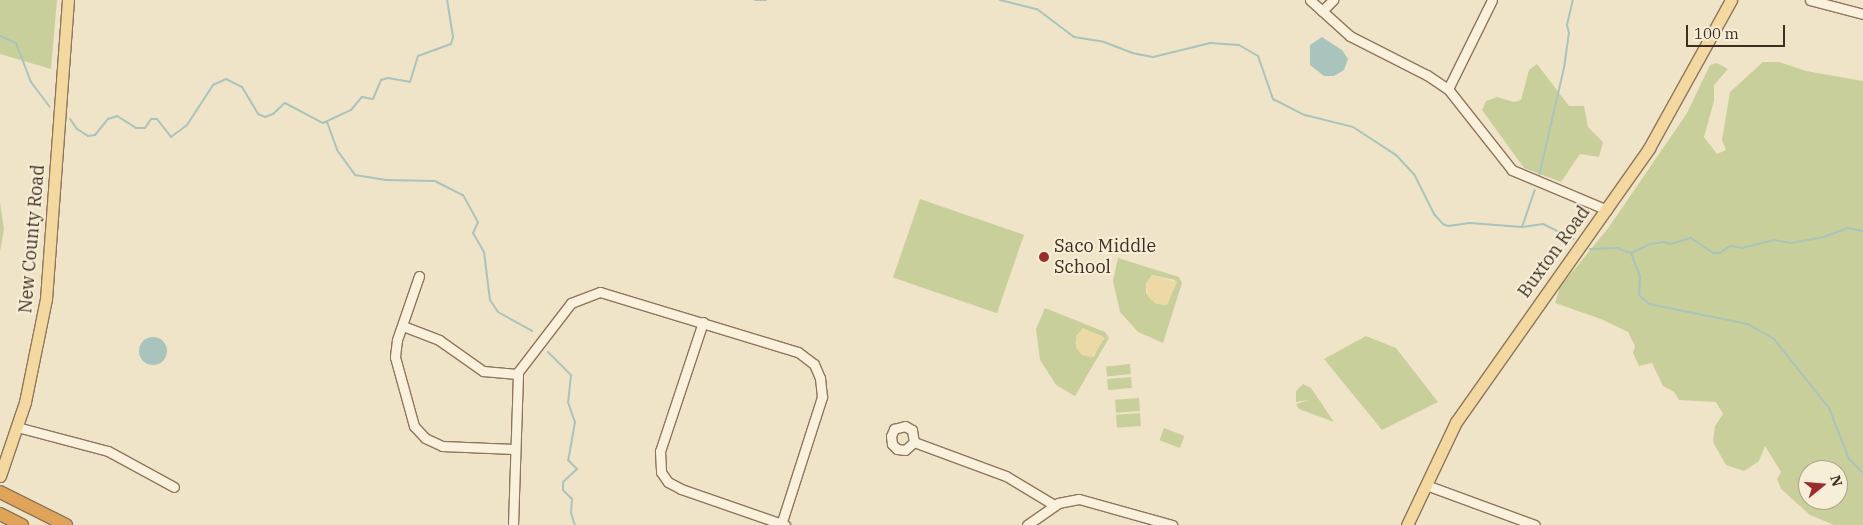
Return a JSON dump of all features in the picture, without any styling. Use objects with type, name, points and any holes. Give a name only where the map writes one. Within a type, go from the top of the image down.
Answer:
[{"type":"highway","points":[[0,492],[66,525]]},
{"type":"highway","points":[[0,514],[22,525]]},
{"type":"main road","name":"New County Road","points":[[1,473],[17,427],[33,370],[46,298],[68,0]]},
{"type":"main road","name":"Buxton Road","points":[[1407,525],[1456,422],[1607,210],[1666,120],[1731,0]]},
{"type":"street","points":[[1310,0],[1350,36],[1427,75],[1448,89],[1512,170],[1607,210]]},
{"type":"street","points":[[1322,11],[1333,0]]},
{"type":"street","points":[[1448,89],[1492,0]]},
{"type":"street","points":[[1810,0],[1863,14]]},
{"type":"street","points":[[419,276],[395,357],[409,414],[418,431],[442,446],[514,448]]},
{"type":"street","points":[[514,525],[514,448],[517,374],[522,363],[571,304],[591,294],[615,294],[798,352],[810,360],[819,373],[822,389],[820,407],[783,524],[681,489],[668,482],[661,472],[660,451],[703,322]]},
{"type":"street","points":[[403,326],[439,340],[483,371],[517,374]]},
{"type":"street","points":[[17,427],[108,451],[174,487]]},
{"type":"street","points":[[914,442],[1006,476],[1054,505]]},
{"type":"street","points":[[1426,485],[1535,525]]},
{"type":"street","points":[[1028,525],[1054,505],[1079,499],[1172,525]]},
{"type":"green space","points":[[0,0],[57,0],[51,69],[0,54]]},
{"type":"green space","points":[[1763,62],[1779,62],[1806,71],[1863,81],[1863,525],[1834,525],[1810,515],[1804,510],[1848,510],[1848,460],[1798,460],[1798,504],[1781,489],[1777,479],[1781,472],[1765,446],[1759,461],[1744,471],[1726,465],[1713,442],[1715,426],[1723,414],[1716,402],[1679,400],[1674,392],[1663,386],[1652,363],[1639,366],[1633,353],[1635,346],[1628,332],[1601,319],[1555,303],[1560,287],[1609,227],[1687,113],[1710,65],[1717,63],[1728,69],[1714,85],[1714,101],[1704,137],[1717,154],[1726,150],[1722,140],[1730,92]]},
{"type":"green space","points":[[1537,64],[1569,106],[1584,106],[1588,127],[1603,142],[1599,157],[1580,154],[1561,182],[1524,168],[1482,110],[1486,101],[1497,97],[1514,102],[1521,100],[1529,70]]},
{"type":"green space","points":[[920,199],[1024,235],[997,313],[893,277]]},
{"type":"green space","points":[[0,202],[4,229],[0,252]]},
{"type":"green space","points":[[1118,258],[1179,277],[1182,283],[1163,343],[1138,332],[1120,312],[1113,281]],"holes":[[[1152,275],[1175,280],[1167,305],[1155,303],[1146,293],[1146,284]]]},
{"type":"green space","points":[[1045,308],[1105,332],[1109,338],[1075,396],[1056,385],[1040,360],[1036,329]],"holes":[[[1083,329],[1102,336],[1094,357],[1075,343]]]},
{"type":"green space","points":[[1366,336],[1396,348],[1438,402],[1382,430],[1324,359]]},
{"type":"green space","points":[[1130,364],[1131,374],[1107,376],[1106,367]]},
{"type":"green space","points":[[1131,377],[1132,388],[1108,390],[1107,379]]},
{"type":"green space","points":[[1303,384],[1311,388],[1334,422],[1299,409],[1296,404],[1309,400],[1296,402],[1296,391]]},
{"type":"green space","points":[[1139,398],[1140,411],[1116,413],[1115,400]]},
{"type":"green space","points":[[1140,413],[1141,426],[1117,428],[1116,415]]},
{"type":"green space","points":[[1164,428],[1185,436],[1180,448],[1159,440]]},
{"type":"sand","points":[[1152,275],[1177,282],[1167,305],[1157,304],[1148,297],[1146,286]]},
{"type":"sand","points":[[1083,328],[1105,338],[1092,357],[1082,355],[1076,348],[1076,336]]},
{"type":"water","points":[[1322,37],[1342,50],[1348,59],[1344,70],[1334,76],[1324,76],[1310,65],[1310,45]]},
{"type":"water","points":[[153,337],[163,341],[167,351],[163,361],[153,365],[143,361],[139,351],[143,341]]},
{"type":"waterway","points":[[70,119],[77,129],[88,136],[95,135],[108,119],[117,116],[136,128],[145,128],[151,119],[157,119],[171,137],[187,125],[213,85],[226,79],[242,87],[258,114],[265,117],[273,114],[285,103],[323,123],[351,110],[362,97],[373,99],[381,80],[388,78],[410,82],[418,56],[451,44],[453,37],[447,0]]},
{"type":"waterway","points":[[755,0],[766,0]]},
{"type":"waterway","points":[[1000,0],[1037,9],[1074,37],[1104,42],[1132,53],[1153,57],[1210,43],[1239,45],[1258,56],[1273,99],[1305,115],[1353,127],[1396,155],[1414,174],[1434,214],[1443,224],[1448,226],[1470,223],[1522,227],[1543,224],[1574,239]]},
{"type":"waterway","points":[[1539,176],[1564,68],[1569,33],[1567,25],[1573,0]]},
{"type":"waterway","points":[[0,36],[16,43],[31,82],[50,107]]},
{"type":"waterway","points":[[327,122],[337,150],[355,175],[385,180],[435,181],[463,195],[478,222],[473,233],[484,252],[490,300],[498,312],[532,331]]},
{"type":"waterway","points":[[1522,227],[1535,190]]},
{"type":"waterway","points":[[1590,249],[1617,248],[1631,253],[1650,244],[1665,242],[1670,244],[1691,238],[1713,253],[1720,253],[1730,246],[1742,248],[1774,240],[1791,243],[1824,237],[1847,228],[1863,231]]},
{"type":"waterway","points":[[1631,253],[1640,276],[1639,295],[1649,304],[1748,324],[1774,339],[1829,408],[1849,459],[1863,473]]},
{"type":"waterway","points":[[548,352],[571,375],[568,402],[575,422],[568,460],[577,469],[563,482],[563,490],[572,499],[571,513],[575,525]]},
{"type":"place","name":"Saco Middle School","points":[[1044,257]]}]
